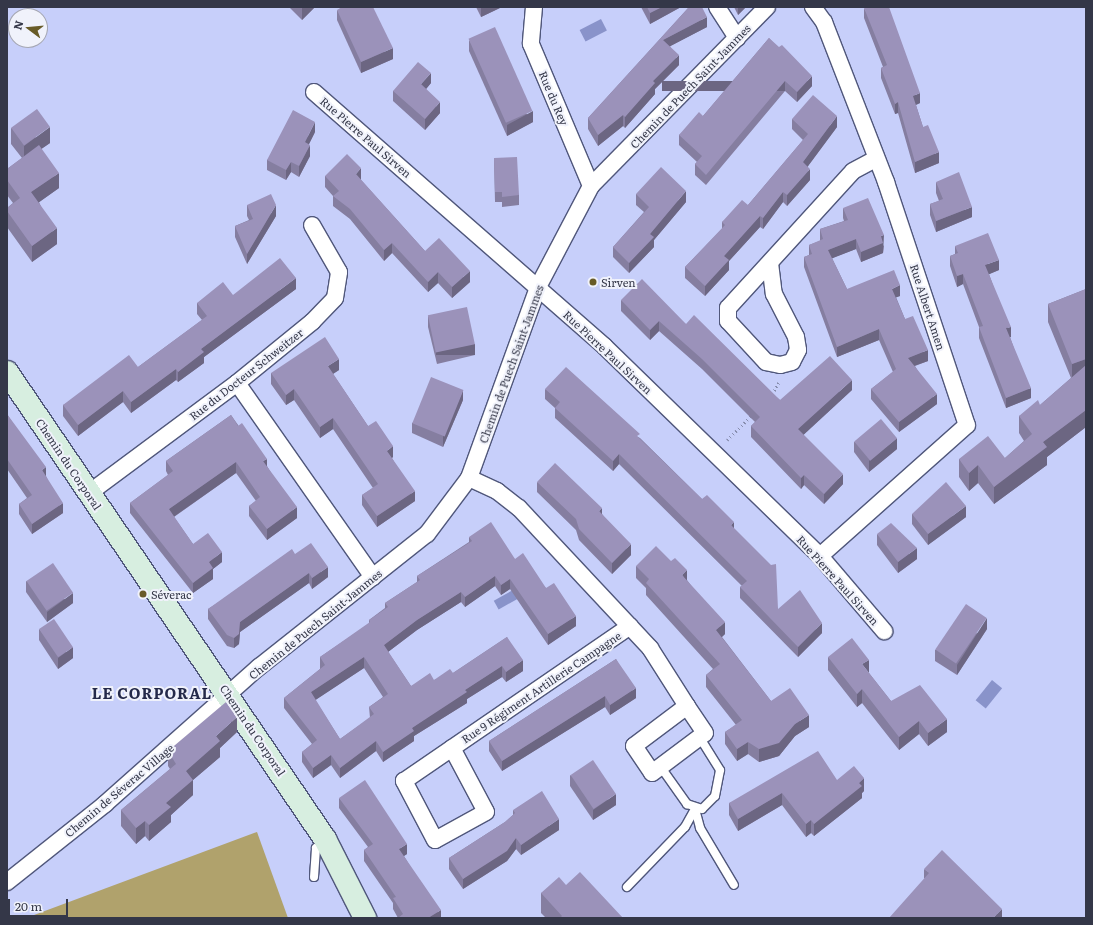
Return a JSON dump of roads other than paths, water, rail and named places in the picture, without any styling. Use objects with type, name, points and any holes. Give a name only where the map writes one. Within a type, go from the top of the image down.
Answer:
[{"type":"street","name":"Rue du Rey","points":[[534,7],[532,44],[591,186]]},
{"type":"street","points":[[717,7],[737,38]]},
{"type":"street","name":"Chemin de Puech Saint-Jammes","points":[[230,695],[427,534],[469,478],[538,287],[591,186],[767,7]]},
{"type":"street","name":"Rue Albert Amen","points":[[813,7],[824,22],[876,159],[967,426],[820,556]]},
{"type":"street","name":"Rue Pierre Paul Sirven","points":[[314,92],[538,287],[820,556],[884,631]]},
{"type":"street","points":[[770,263],[774,294],[796,337],[798,350],[792,362],[780,365],[766,362],[728,321],[728,308],[853,171],[876,159]]},
{"type":"street","name":"Rue du Docteur Schweitzer","points":[[89,492],[236,383],[312,322],[335,298],[338,272],[312,225]]},
{"type":"street","name":"Chemin du Corporal","points":[[7,372],[230,695],[325,840],[365,918]]},
{"type":"street","points":[[236,383],[373,577]]},
{"type":"street","name":"Rue 9 Régiment Artillerie Campagne","points":[[469,478],[497,491],[519,508],[650,648],[705,733],[699,737]]},
{"type":"street","name":"Rue 9 Régiment Artillerie Campagne","points":[[452,748],[486,812],[435,840],[404,781],[452,748],[630,626]]},
{"type":"street","name":"Chemin de Séverac Village","points":[[7,882],[230,695]]},
{"type":"street","points":[[687,706],[634,746],[652,773],[699,737]]},
{"type":"lane","points":[[694,809],[702,809],[715,796],[720,784],[720,770],[699,737]]},
{"type":"lane","points":[[660,766],[694,809],[700,828],[734,885]]},
{"type":"lane","points":[[627,887],[684,827],[694,809]]},
{"type":"lane","points":[[314,877],[316,848],[325,840]]},
{"type":"water","points":[[601,19],[607,31],[586,41],[580,30]]},
{"type":"water","points":[[513,590],[518,599],[499,609],[494,601]]},
{"type":"water","points":[[992,680],[1002,688],[986,708],[976,700]]},
{"type":"place","name":"Sirven","points":[[593,282]]},
{"type":"place","name":"Séverac","points":[[143,594]]},
{"type":"district","name":"LE CORPORAL","points":[[152,693]]}]
